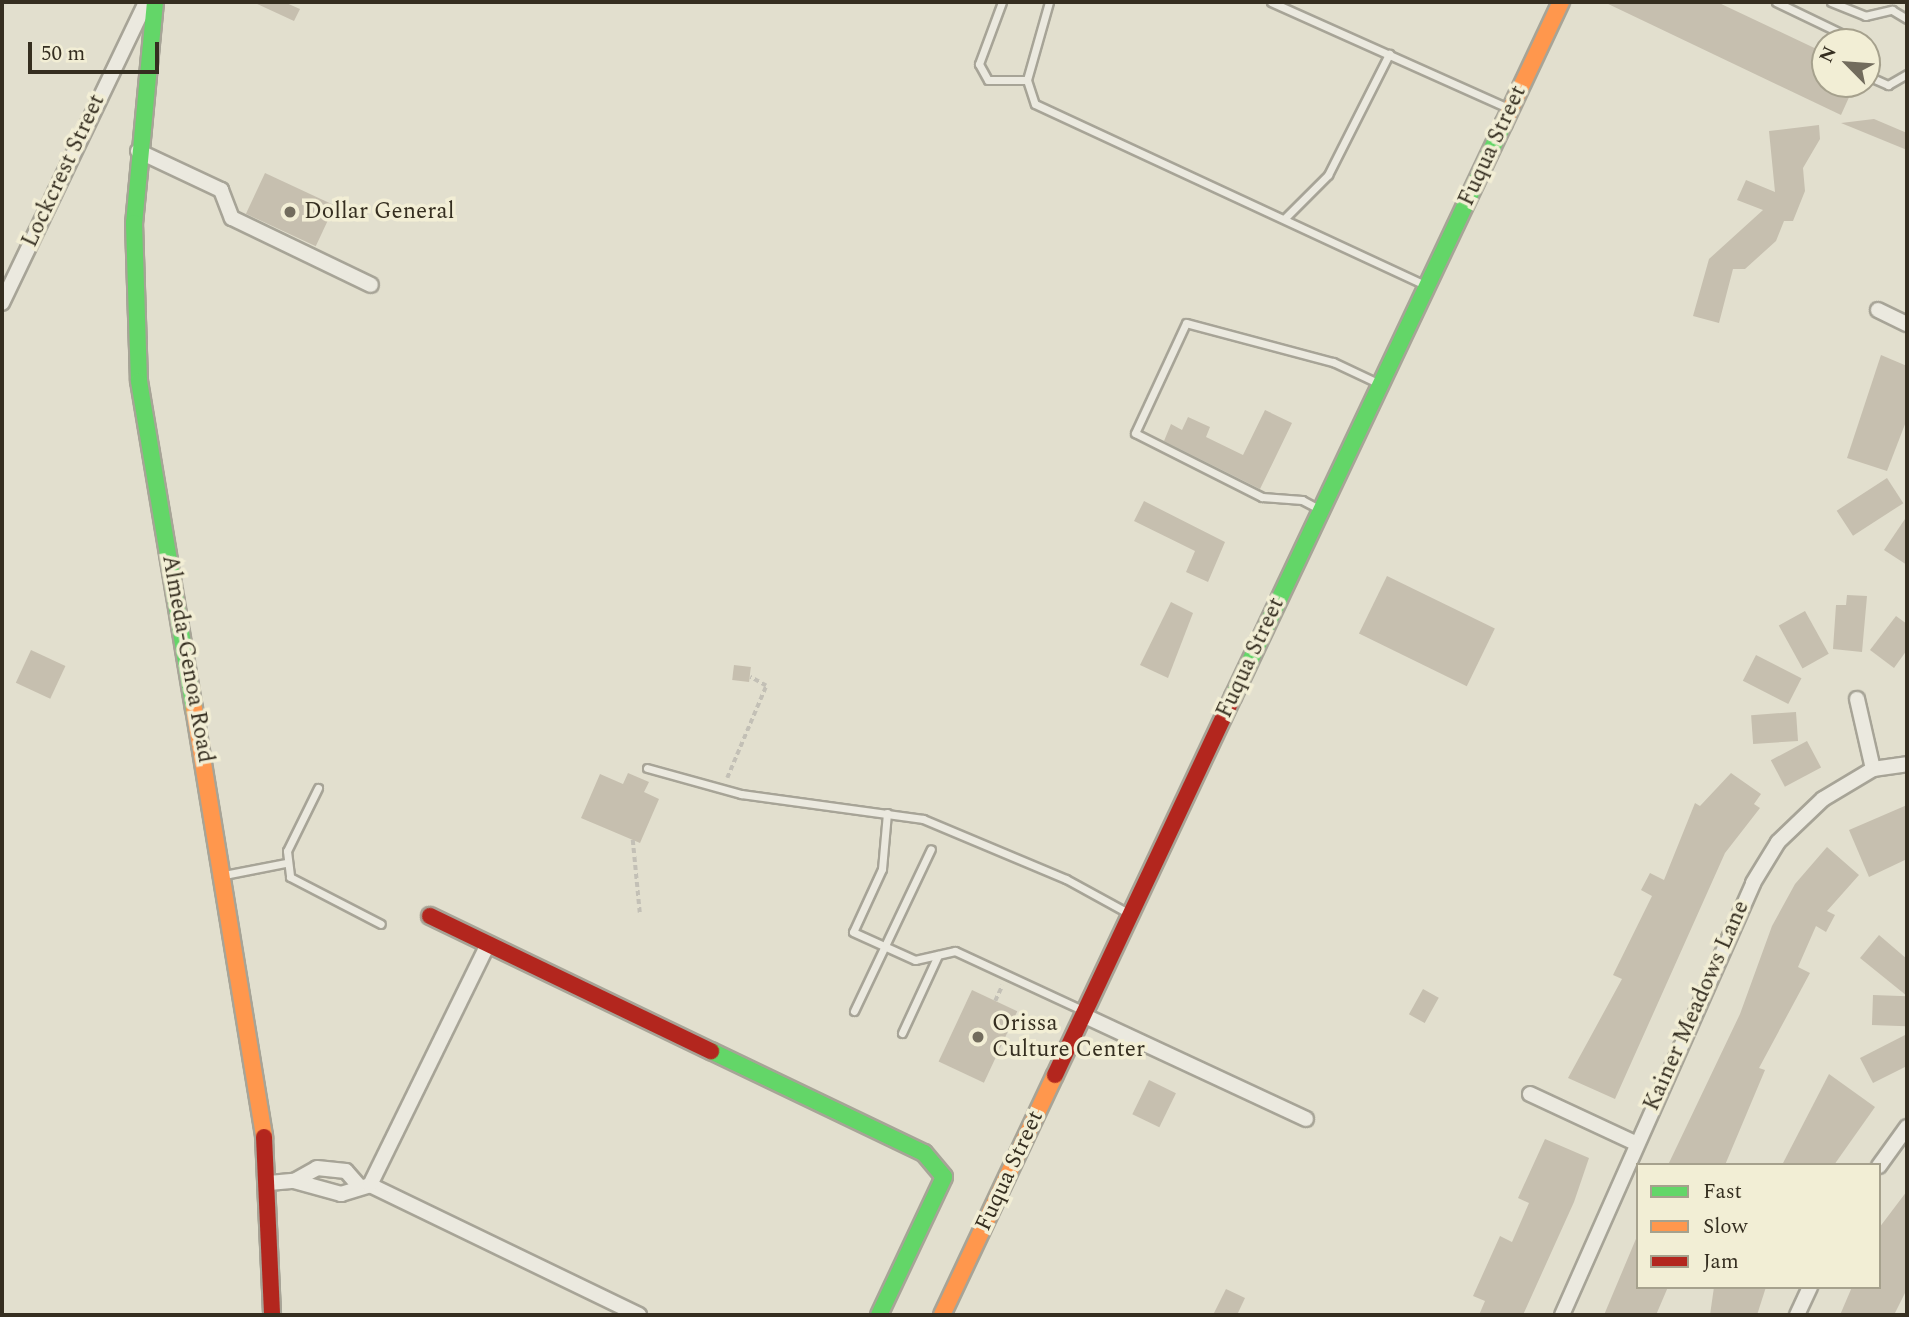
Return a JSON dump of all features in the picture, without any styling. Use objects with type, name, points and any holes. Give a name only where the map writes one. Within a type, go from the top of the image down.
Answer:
[{"type":"street","name":"Lockcrest Street","points":[[2,303],[146,2]]},
{"type":"street","name":"Almeda-Genoa Road","points":[[155,2],[138,151],[132,305],[139,381],[223,875],[269,1183],[272,1315]]},
{"type":"street","name":"Fuqua Street","points":[[942,1315],[1561,2]]},
{"type":"street","points":[[138,151],[221,190],[232,218],[371,285]]},
{"type":"street","points":[[1878,310],[1907,324]]},
{"type":"street","points":[[1857,699],[1873,768]]},
{"type":"street","name":"Kainer Meadows Lane","points":[[1562,1315],[1635,1143],[1753,883],[1778,842],[1823,799],[1873,768],[1907,764]]},
{"type":"street","points":[[430,916],[924,1153],[939,1166],[944,1177],[879,1315]]},
{"type":"street","points":[[269,1183],[294,1181],[341,1194],[364,1185],[488,944]]},
{"type":"street","points":[[1084,1013],[1306,1119]]},
{"type":"street","points":[[1530,1094],[1635,1143]]},
{"type":"street","points":[[1881,1163],[1907,1127]]},
{"type":"street","points":[[294,1181],[317,1168],[346,1171],[364,1185],[639,1315]]},
{"type":"street","points":[[1797,1315],[1809,1289]]},
{"type":"lane","points":[[1002,2],[979,64],[988,80],[1027,80]]},
{"type":"lane","points":[[1049,2],[1027,80],[1035,104],[1427,286]]},
{"type":"lane","points":[[1272,2],[1511,109]]},
{"type":"lane","points":[[1776,2],[1830,28]]},
{"type":"lane","points":[[1831,2],[1865,16],[1892,10],[1907,19]]},
{"type":"lane","points":[[1285,218],[1328,175],[1389,54]]},
{"type":"lane","points":[[1881,82],[1888,85],[1907,74]]},
{"type":"lane","points":[[1321,510],[1302,500],[1262,497],[1135,433],[1186,323],[1333,362],[1381,384]]},
{"type":"lane","points":[[647,768],[741,794],[887,813],[963,834],[1130,915]]},
{"type":"lane","points":[[285,863],[318,788]]},
{"type":"lane","points":[[887,813],[881,869],[853,932],[915,960],[955,951],[1084,1013]]},
{"type":"lane","points":[[854,1011],[931,849]]},
{"type":"lane","points":[[223,875],[285,863]]},
{"type":"lane","points":[[285,863],[300,886],[381,924]]},
{"type":"lane","points":[[902,1033],[938,955]]},
{"type":"path","points":[[729,771],[766,686],[750,677]]},
{"type":"path","points":[[634,840],[640,913]]},
{"type":"path","points":[[995,1001],[1007,975]]},
{"type":"building","points":[[253,2],[284,2],[300,9],[294,21]]},
{"type":"building","points":[[1604,2],[1717,2],[1811,46],[1811,98],[1849,98],[1841,115]]},
{"type":"building","points":[[1874,119],[1907,133],[1907,150],[1841,123]]},
{"type":"building","points":[[1819,125],[1820,139],[1803,168],[1805,191],[1793,221],[1784,221],[1776,241],[1745,269],[1733,269],[1719,323],[1693,316],[1709,259],[1763,210],[1737,200],[1746,180],[1775,192],[1769,131]]},
{"type":"building","name":"Dollar General","points":[[265,173],[335,206],[316,246],[246,214]]},
{"type":"building","points":[[1881,355],[1907,366],[1907,419],[1887,471],[1847,458]]},
{"type":"building","points":[[1265,410],[1292,423],[1260,489],[1164,441],[1171,424],[1182,430],[1188,417],[1210,427],[1206,437],[1243,455]]},
{"type":"building","points":[[1887,478],[1903,503],[1853,536],[1837,511]]},
{"type":"building","points":[[1144,501],[1225,542],[1208,582],[1186,572],[1195,551],[1134,521]]},
{"type":"building","points":[[1907,516],[1907,565],[1884,550]]},
{"type":"building","points":[[1387,576],[1495,629],[1467,686],[1359,634]]},
{"type":"building","points":[[1847,595],[1867,596],[1862,652],[1833,649],[1836,605],[1846,605]]},
{"type":"building","points":[[1171,602],[1193,613],[1168,678],[1140,665]]},
{"type":"building","points":[[1805,611],[1829,654],[1803,668],[1779,626]]},
{"type":"building","points":[[1896,616],[1907,624],[1907,650],[1894,668],[1870,650]]},
{"type":"building","points":[[31,650],[65,666],[50,699],[16,683]]},
{"type":"building","points":[[1756,655],[1801,678],[1788,704],[1743,681]]},
{"type":"building","points":[[734,665],[751,667],[749,682],[732,680]]},
{"type":"building","points":[[1796,712],[1798,741],[1753,744],[1751,715]]},
{"type":"building","points":[[1807,741],[1821,767],[1785,787],[1771,760]]},
{"type":"building","points":[[628,773],[649,782],[644,792],[659,799],[640,843],[581,818],[600,774],[623,784]]},
{"type":"building","points":[[1731,773],[1761,794],[1754,804],[1760,808],[1725,853],[1615,1099],[1568,1078],[1622,979],[1613,975],[1652,896],[1641,890],[1650,873],[1664,880],[1695,803],[1700,806]]},
{"type":"building","points":[[1907,805],[1907,859],[1869,877],[1849,830]]},
{"type":"building","points":[[1827,847],[1859,875],[1827,911],[1835,915],[1826,932],[1816,926],[1798,967],[1810,973],[1759,1068],[1765,1070],[1726,1163],[1669,1163],[1740,1014],[1772,926],[1795,884]]},
{"type":"building","points":[[1879,935],[1907,959],[1907,996],[1860,958]]},
{"type":"building","points":[[1423,989],[1439,998],[1425,1023],[1409,1014]]},
{"type":"building","name":"Orissa Culture Center","points":[[972,990],[1017,1011],[984,1083],[939,1062]]},
{"type":"building","points":[[1873,995],[1907,996],[1906,1026],[1872,1025]]},
{"type":"building","points":[[1907,1034],[1907,1066],[1873,1083],[1860,1058]]},
{"type":"building","points":[[1829,1074],[1875,1107],[1835,1163],[1783,1163]]},
{"type":"building","points":[[1149,1080],[1176,1093],[1159,1127],[1132,1114]]},
{"type":"building","points":[[1545,1139],[1589,1158],[1574,1202],[1523,1315],[1479,1315],[1485,1301],[1473,1296],[1500,1236],[1512,1242],[1529,1203],[1518,1198]]},
{"type":"building","points":[[1907,1191],[1907,1289],[1894,1315],[1840,1315],[1851,1289],[1881,1289],[1881,1225]]},
{"type":"building","points":[[1636,1239],[1636,1289],[1667,1289],[1656,1315],[1604,1315]]},
{"type":"building","points":[[1226,1289],[1245,1298],[1237,1315],[1213,1315]]},
{"type":"building","points":[[1714,1289],[1765,1289],[1757,1315],[1710,1315]]},
{"type":"traffic: fast","points":[[155,2],[134,223],[139,381],[194,708]]},
{"type":"traffic: fast","points":[[1233,697],[1504,123]]},
{"type":"traffic: fast","points":[[711,1051],[924,1153],[944,1177],[879,1315]]},
{"type":"traffic: slow","points":[[1504,123],[1561,2]]},
{"type":"traffic: slow","points":[[194,708],[264,1137]]},
{"type":"traffic: slow","points":[[942,1315],[1055,1075]]},
{"type":"traffic: jam","points":[[1055,1075],[1233,697]]},
{"type":"traffic: jam","points":[[430,916],[711,1051]]},
{"type":"traffic: jam","points":[[264,1137],[272,1315]]},
{"type":"place","name":"Dollar General","points":[[290,212]]},
{"type":"place","name":"Orissa Culture Center","points":[[978,1037]]}]
